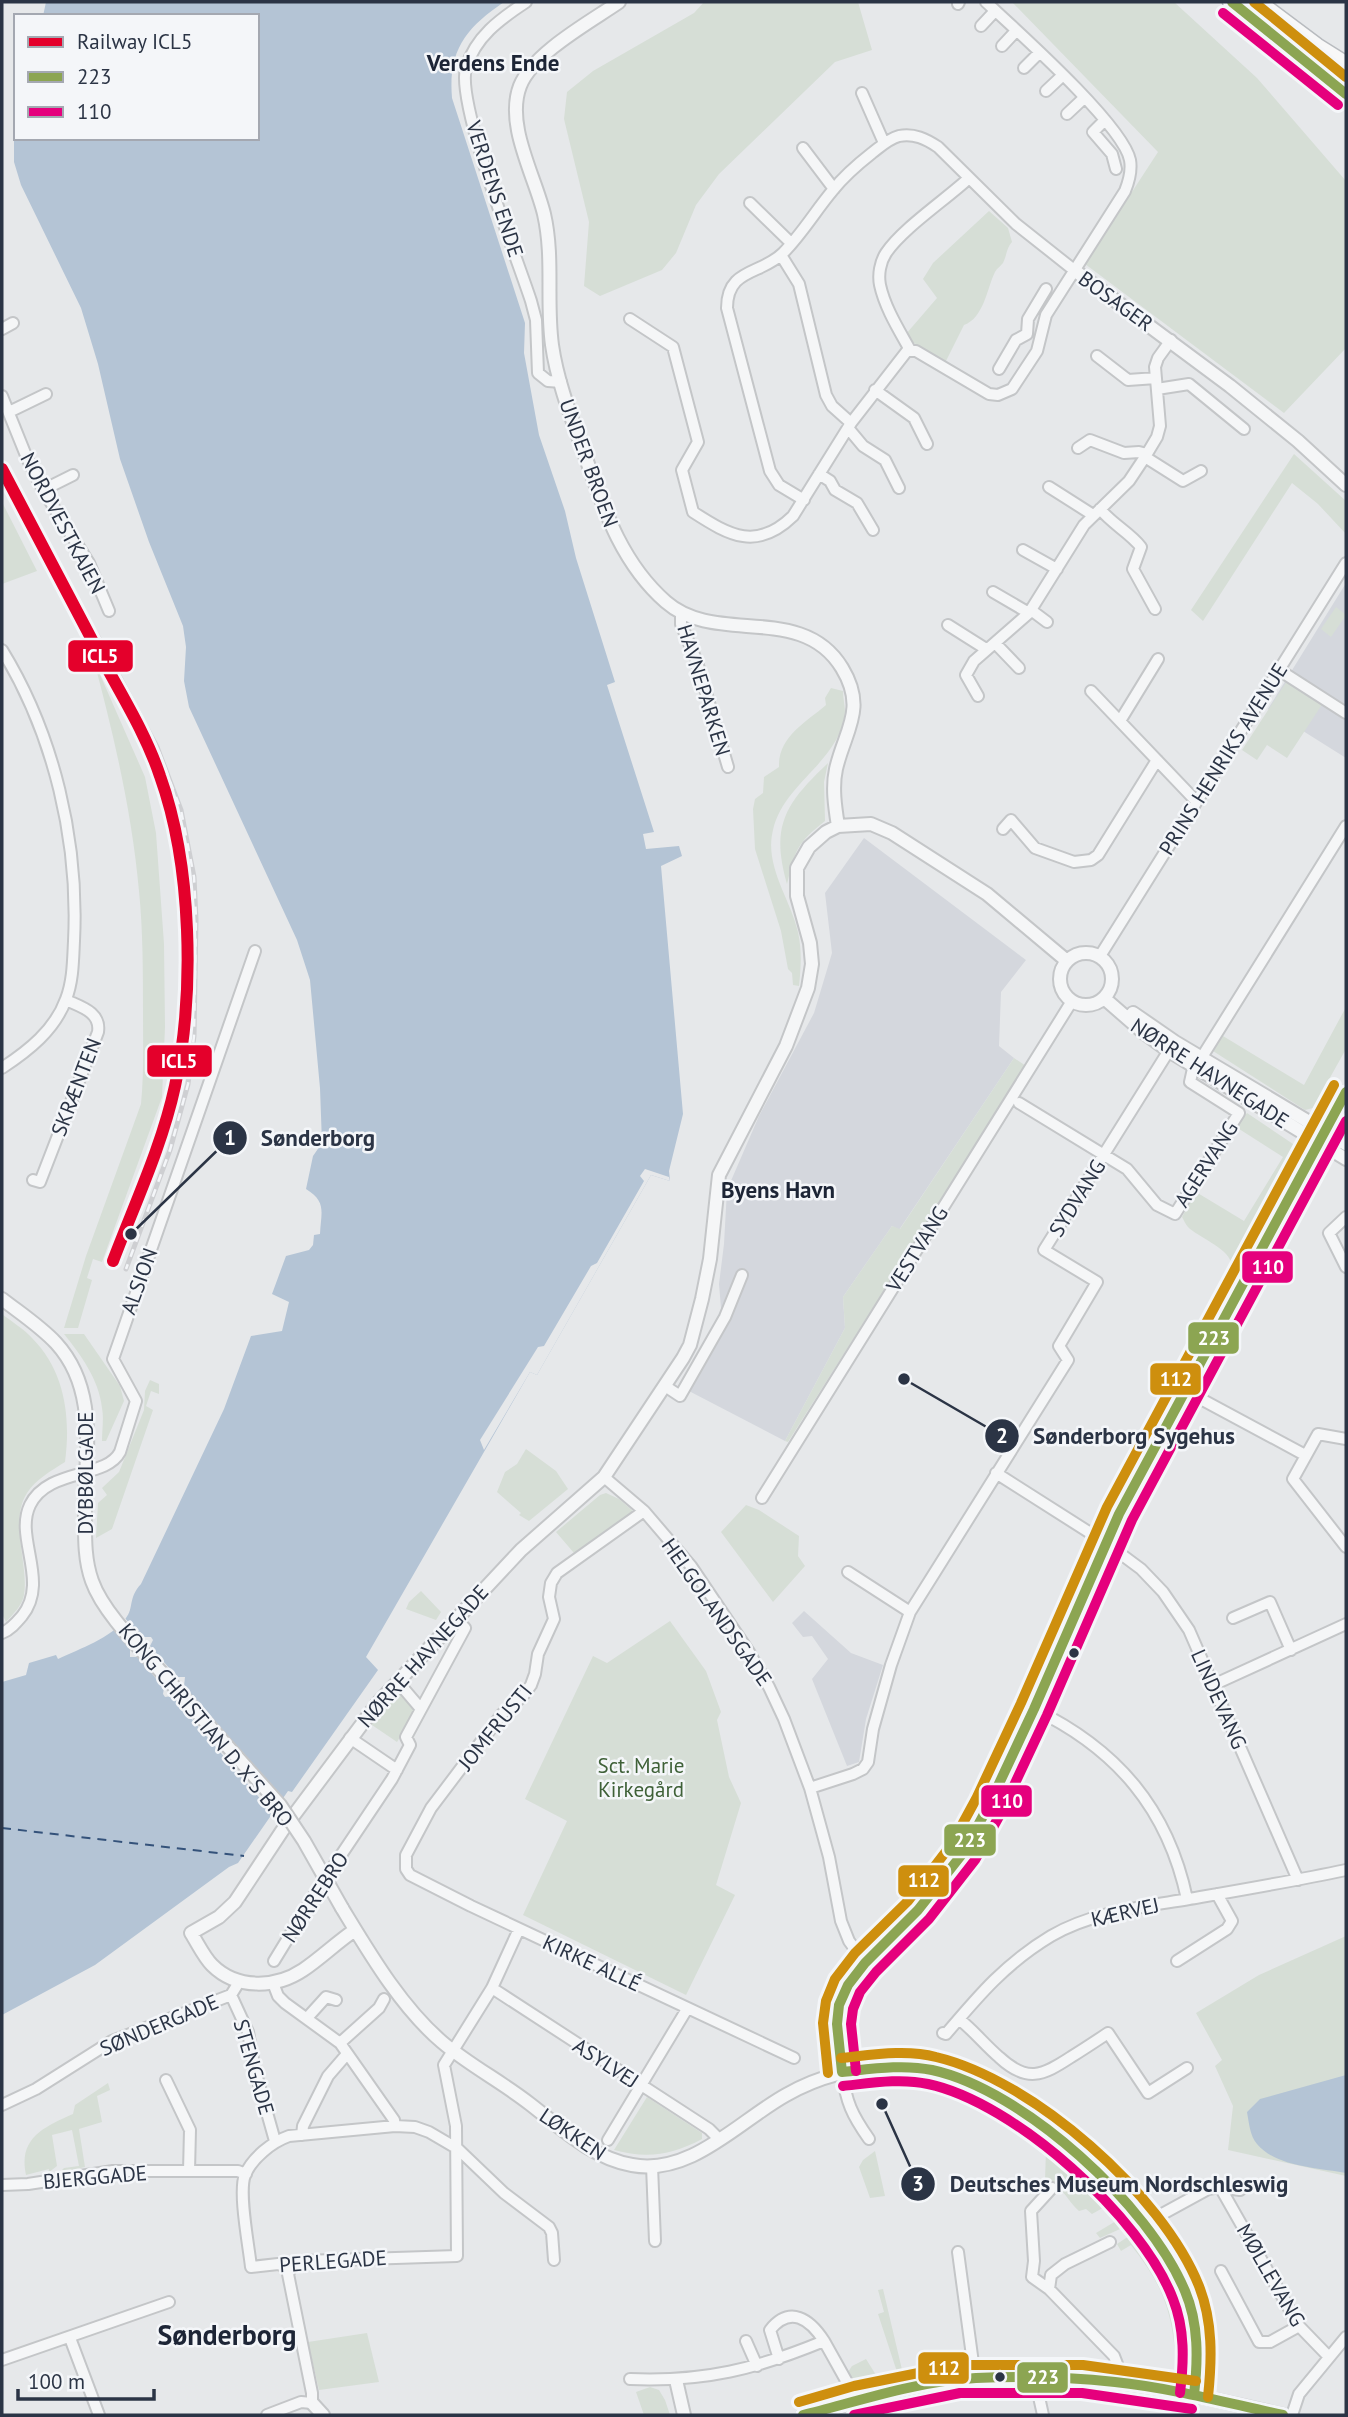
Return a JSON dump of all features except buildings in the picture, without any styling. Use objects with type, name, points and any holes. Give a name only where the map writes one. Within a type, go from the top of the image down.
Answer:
[{"type":"highway","points":[[1232,2],[1346,94]]},
{"type":"highway","points":[[1246,2],[1346,78]]},
{"type":"highway","points":[[1256,2],[1315,47],[1346,66]]},
{"type":"highway","points":[[1286,47],[1346,88]]},
{"type":"street","name":"VERDENS ENDE","points":[[526,2],[502,17],[485,33],[466,68],[464,81],[470,114],[536,320],[538,373],[548,381],[561,382]]},
{"type":"street","name":"UNDER BROEN","points":[[619,2],[542,56],[525,77],[516,103],[516,123],[544,215],[549,252],[550,326],[561,382],[599,495],[617,539],[645,581],[681,613],[705,621],[778,628],[800,634],[828,651],[841,666],[849,681],[854,713],[849,735],[835,770],[834,794],[838,826]]},
{"type":"street","points":[[968,179],[886,253],[880,284],[910,350],[940,364],[989,394],[998,395],[1012,390],[1037,351],[1046,315],[1125,191],[1130,174],[1127,152],[1105,120],[1063,75],[986,2]]},
{"type":"street","points":[[981,26],[995,11]]},
{"type":"street","points":[[1002,46],[1016,31]]},
{"type":"street","points":[[1024,68],[1039,53]]},
{"type":"street","points":[[1046,91],[1063,75]]},
{"type":"street","points":[[804,500],[773,479],[727,309],[727,295],[733,284],[742,276],[781,255],[834,189],[884,143],[862,93]]},
{"type":"street","points":[[1067,114],[1084,98]]},
{"type":"street","points":[[1105,120],[1093,132],[1112,155],[1116,169]]},
{"type":"street","name":"BOSAGER","points":[[884,143],[898,136],[913,135],[939,147],[1016,225],[1171,340],[1298,441],[1346,485]]},
{"type":"street","points":[[803,148],[834,189]]},
{"type":"street","points":[[750,203],[791,243]]},
{"type":"street","points":[[781,255],[799,284],[826,395],[863,446],[885,460],[899,488]]},
{"type":"street","points":[[1027,334],[1028,319],[1046,289]]},
{"type":"street","points":[[630,319],[673,347],[698,442],[682,470],[693,512],[719,528],[745,538],[768,534],[783,526],[793,516],[850,426],[904,353],[910,350]]},
{"type":"street","points":[[2,329],[13,323]]},
{"type":"street","points":[[1027,334],[1040,341]]},
{"type":"street","points":[[999,369],[1016,340],[1027,334]]},
{"type":"street","points":[[978,696],[966,675],[974,661],[1030,612],[1096,512],[1129,481],[1157,437],[1160,426],[1156,383],[1158,358],[1171,340]]},
{"type":"street","points":[[1097,356],[1128,380],[1189,384],[1244,429]]},
{"type":"street","points":[[876,390],[914,418],[927,444]]},
{"type":"street","points":[[9,412],[46,394]]},
{"type":"street","name":"NORDVESTKAJEN","points":[[2,396],[27,458],[43,490],[89,563],[108,611]]},
{"type":"street","points":[[1078,447],[1090,440],[1124,453],[1139,452],[1182,481],[1201,471]]},
{"type":"street","points":[[819,474],[830,481],[835,490],[857,503],[873,530]]},
{"type":"street","points":[[43,490],[73,475]]},
{"type":"street","points":[[1049,487],[1096,512],[1133,537],[1141,547],[1133,569],[1154,609]]},
{"type":"street","points":[[1024,550],[1057,569]]},
{"type":"street","name":"PRINS HENRIKS AVENUE","points":[[1100,956],[1346,563]]},
{"type":"street","points":[[993,592],[1047,622]]},
{"type":"street","name":"HAVNEPARKEN","points":[[681,613],[681,624],[697,662],[728,767]]},
{"type":"street","points":[[948,625],[991,646],[1019,668]]},
{"type":"street","points":[[2,650],[30,705],[52,762],[72,861],[75,920],[72,974],[66,1000],[56,1019],[42,1036],[26,1052],[2,1068]]},
{"type":"street","points":[[1120,721],[1158,659]]},
{"type":"street","points":[[1279,670],[1346,713]]},
{"type":"street","points":[[1091,691],[1196,801]]},
{"type":"street","points":[[1003,829],[1011,820],[1035,848],[1074,862],[1091,860],[1098,855],[1157,760]]},
{"type":"street","points":[[838,826],[872,824],[892,833],[987,894],[1067,961]]},
{"type":"street","name":"NØRRE HAVNEGADE","points":[[239,1982],[210,1964],[191,1933],[219,1917],[235,1902],[282,1831],[350,1738],[398,1682],[520,1550],[604,1478],[683,1358],[696,1323],[710,1259],[719,1175],[786,1046],[808,988],[812,964],[810,943],[797,896],[797,868],[809,847],[826,832],[838,826]]},
{"type":"street","points":[[1198,1063],[1346,826]]},
{"type":"street","name":"ALSION","points":[[2,1633],[17,1623],[31,1599],[34,1582],[26,1526],[31,1503],[49,1485],[86,1470],[105,1466],[117,1458],[135,1406],[134,1394],[113,1359],[256,951]]},
{"type":"street","points":[[1082,953],[1100,956],[1110,968],[1112,985],[1106,995],[1088,1005],[1066,996],[1060,982],[1062,967],[1067,961],[1082,953]]},
{"type":"street","name":"NØRRE HAVNEGADE","points":[[1106,995],[1172,1047],[1322,1138]]},
{"type":"street","name":"SKRÆNTEN","points":[[33,1180],[40,1182],[98,1032],[99,1023],[96,1017],[66,1000]]},
{"type":"street","name":"VESTVANG","points":[[762,1497],[1072,1000]]},
{"type":"street","name":"SYDVANG","points":[[996,1473],[1068,1360],[1059,1346],[1097,1282],[1044,1250],[1172,1047]]},
{"type":"street","name":"AGERVANG","points":[[1019,1103],[1127,1169],[1157,1205],[1175,1214],[1239,1114],[1190,1082],[1198,1063]]},
{"type":"street","points":[[869,2139],[845,2096],[837,2024],[839,2005],[848,1985],[865,1963],[918,1910],[963,1853],[1034,1709],[1106,1543],[1346,1092]]},
{"type":"street","points":[[1322,1138],[1346,1144]]},
{"type":"street","points":[[1322,1138],[1346,1158]]},
{"type":"street","points":[[1346,1217],[1329,1233],[1346,1265]]},
{"type":"street","points":[[665,1386],[680,1396],[725,1317],[742,1275]]},
{"type":"street","name":"DYBBØLGADE","points":[[2,1299],[55,1343],[75,1372],[82,1388],[88,1448],[86,1554]]},
{"type":"street","points":[[1186,1391],[1305,1455]]},
{"type":"street","points":[[1346,1439],[1318,1434],[1293,1479],[1346,1547]]},
{"type":"street","points":[[810,1788],[853,1774],[863,1769],[868,1762],[873,1729],[891,1665],[910,1612],[996,1473],[1106,1543]]},
{"type":"street","name":"HELGOLANDSGADE","points":[[604,1478],[644,1511],[691,1566],[749,1652],[784,1719],[810,1788],[829,1857],[841,1921],[849,1941],[865,1963]]},
{"type":"street","name":"JOMFRUSTI","points":[[406,1855],[431,1808],[502,1714],[523,1696],[531,1685],[538,1654],[554,1619],[549,1597],[551,1583],[557,1573],[644,1511]]},
{"type":"street","name":"LINDEVANG","points":[[1106,1543],[1141,1569],[1163,1592],[1189,1630],[1298,1880]]},
{"type":"street","name":"KONG CHRISTIAN D. X'S BRO","points":[[86,1554],[91,1579],[105,1606],[280,1805],[355,1930]]},
{"type":"street","points":[[848,1573],[910,1612]]},
{"type":"street","points":[[1233,1618],[1270,1602],[1291,1650]]},
{"type":"street","name":"NØRREBRO","points":[[274,1961],[397,1770],[410,1745],[406,1737],[465,1628],[457,1620]]},
{"type":"street","points":[[1213,1685],[1346,1624]]},
{"type":"street","points":[[398,1682],[421,1709]]},
{"type":"street","points":[[1034,1709],[1093,1745],[1136,1787],[1154,1811],[1168,1838],[1180,1866],[1187,1899]]},
{"type":"street","points":[[350,1738],[397,1770]]},
{"type":"street","name":"KIRKE ALLÉ","points":[[406,1855],[404,1864],[410,1875],[794,2058]]},
{"type":"street","name":"KÆRVEJ","points":[[943,2033],[946,2034],[999,1974],[1052,1936],[1105,1914],[1346,1870]]},
{"type":"street","points":[[1177,1961],[1227,1929],[1232,1921],[1217,1894]]},
{"type":"street","points":[[458,2149],[443,2065],[492,1989],[519,1929]]},
{"type":"street","points":[[239,1982],[273,1983],[304,1969],[355,1930]]},
{"type":"street","name":"LØKKEN","points":[[355,1930],[412,2010],[442,2042],[594,2152],[610,2160],[633,2166],[676,2162],[719,2139],[786,2095],[842,2072],[893,2067],[933,2071],[972,2084],[1009,2102],[1062,2142],[1138,2217],[1179,2274],[1196,2330],[1198,2369],[1188,2415]]},
{"type":"street","name":"SØNDERGADE","points":[[2,2105],[36,2089],[112,2041],[231,1995],[239,1982]]},
{"type":"street","points":[[273,1983],[278,1996],[285,2003],[340,2043],[394,2120],[395,2126]]},
{"type":"street","name":"ASYLVEJ","points":[[492,1989],[709,2129],[719,2139]]},
{"type":"street","name":"STENGADE","points":[[231,1995],[248,2032],[255,2070],[275,2141]]},
{"type":"street","points":[[307,2018],[326,1997],[336,2000]]},
{"type":"street","points":[[340,2043],[379,2008],[384,1999]]},
{"type":"street","points":[[608,2140],[687,2009]]},
{"type":"street","points":[[959,2019],[998,2057],[1013,2069],[1026,2074],[1048,2072],[1108,2033],[1148,2093],[1188,2068]]},
{"type":"street","points":[[302,2135],[303,2126],[328,2076],[347,2054]]},
{"type":"street","points":[[166,2080],[190,2130],[189,2171]]},
{"type":"street","points":[[246,2174],[275,2141],[302,2135],[395,2126],[415,2127],[458,2149],[504,2193],[548,2227],[552,2233],[554,2260]]},
{"type":"street","name":"PERLEGADE","points":[[246,2174],[243,2187],[251,2267],[278,2264],[291,2268],[303,2261],[457,2256],[458,2149]]},
{"type":"street","points":[[652,2166],[654,2241]]},
{"type":"street","name":"BJERGGADE","points":[[2,2185],[113,2171],[238,2171],[246,2174]]},
{"type":"street","points":[[1155,2218],[1208,2189],[1220,2187],[1240,2190]]},
{"type":"street","name":"MØLLEVANG","points":[[1220,2187],[1299,2326],[1329,2357]]},
{"type":"street","points":[[1052,2188],[1031,2211],[1034,2260],[1032,2277],[1049,2289],[1114,2356],[1119,2369],[1117,2382]]},
{"type":"street","points":[[1049,2289],[1051,2275],[1065,2264],[1110,2242]]},
{"type":"street","points":[[958,2252],[975,2378]]},
{"type":"street","points":[[291,2268],[288,2274],[312,2393],[312,2409]]},
{"type":"street","points":[[1221,2271],[1259,2342],[1270,2342],[1299,2326]]},
{"type":"street","points":[[2,2360],[169,2302]]},
{"type":"street","points":[[779,2359],[769,2330],[781,2319],[793,2316],[802,2318],[817,2330],[857,2400]]},
{"type":"street","points":[[1292,2415],[1299,2393],[1346,2337]]},
{"type":"street","points":[[70,2338],[99,2415]]},
{"type":"street","points":[[746,2341],[757,2366]]},
{"type":"street","points":[[630,2379],[676,2380],[757,2366],[824,2341]]},
{"type":"street","points":[[803,2415],[944,2380],[975,2378],[1117,2382],[1194,2395],[1283,2415]]},
{"type":"street","points":[[1035,2379],[1043,2415]]},
{"type":"street","points":[[676,2380],[684,2415]]},
{"type":"street","points":[[267,2415],[301,2402],[323,2415]]},
{"type":"shaded area","points":[[1346,583],[1346,758],[1268,709]]},
{"type":"shaded area","points":[[864,838],[1026,960],[1001,992],[999,1046],[1014,1058],[899,1230],[892,1226],[843,1297],[845,1328],[785,1441],[687,1390],[722,1320],[719,1284],[727,1190],[759,1116],[814,1013],[832,953],[825,893]]},
{"type":"shaded area","points":[[804,1611],[851,1653],[883,1665],[866,1719],[859,1762],[847,1766],[812,1679],[828,1659],[812,1636],[803,1637],[792,1623]]},
{"type":"green space","points":[[704,2],[858,2],[872,50],[835,62],[719,174],[696,205],[676,253],[662,270],[600,296],[584,286],[589,222],[564,119],[567,92],[593,71],[694,13]]},
{"type":"green space","points":[[1012,2],[1174,2],[1257,78],[1346,181],[1346,348],[1284,413],[1085,264],[1158,152]]},
{"type":"green space","points":[[989,211],[1008,228],[1012,242],[1003,263],[995,272],[984,302],[976,316],[964,325],[945,363],[911,341],[906,334],[937,298],[923,279],[933,263]]},
{"type":"green space","points":[[1294,454],[1346,501],[1346,534],[1318,504],[1292,483],[1203,621],[1191,610]]},
{"type":"green space","points":[[2,502],[37,571],[2,584]]},
{"type":"green space","points":[[1336,607],[1346,615],[1331,637],[1321,629]]},
{"type":"green space","points":[[94,661],[145,777],[156,833],[164,944],[162,1097],[102,1262],[93,1259],[87,1278],[92,1280],[78,1328],[64,1328],[86,1256],[141,1104],[143,1081],[142,952],[136,862],[121,775]]},
{"type":"green space","points":[[1287,681],[1323,703],[1287,758],[1267,745],[1257,760],[1242,750]]},
{"type":"green space","points":[[831,688],[843,691],[845,712],[841,729],[823,759],[788,798],[779,813],[771,843],[775,869],[798,932],[801,959],[799,986],[793,985],[781,931],[755,849],[753,809],[755,799],[763,793],[764,777],[779,767],[780,756],[788,739],[826,705],[825,698]]},
{"type":"green space","points":[[828,763],[824,782],[825,821],[808,835],[798,848],[787,884],[780,846],[785,816],[801,790]]},
{"type":"green space","points":[[1346,1007],[1346,1049],[1313,1108],[1305,1110],[1213,1051],[1223,1036],[1304,1085]]},
{"type":"green space","points":[[1014,1058],[1026,1066],[788,1442],[785,1441],[845,1328],[843,1297],[892,1226],[900,1229]]},
{"type":"green space","points":[[1247,1113],[1293,1144],[1294,1153],[1222,1305],[1222,1294],[1231,1273],[1231,1262],[1218,1247],[1188,1227],[1182,1217],[1196,1192],[1244,1221],[1283,1157],[1236,1127]]},
{"type":"green space","points":[[2,1314],[29,1335],[52,1365],[63,1396],[67,1428],[65,1462],[35,1484],[22,1504],[19,1530],[24,1595],[6,1622],[2,1614]]},
{"type":"green space","points":[[64,1334],[84,1334],[120,1386],[124,1401],[106,1441],[102,1441],[103,1412],[97,1388],[83,1359]]},
{"type":"green space","points":[[150,1380],[159,1384],[159,1394],[151,1391],[146,1406],[153,1410],[112,1529],[96,1538],[98,1503],[107,1495],[102,1488],[119,1472],[144,1410],[145,1391]]},
{"type":"green space","points":[[526,1449],[556,1471],[568,1489],[529,1521],[519,1515],[521,1513],[497,1492],[505,1472],[517,1464]]},
{"type":"green space","points":[[606,1493],[619,1499],[634,1512],[574,1553],[556,1532],[600,1495]]},
{"type":"green space","points":[[746,1505],[759,1510],[799,1536],[798,1556],[805,1566],[773,1602],[721,1532]]},
{"type":"green space","points":[[421,1591],[441,1612],[436,1620],[406,1609],[409,1602]]},
{"type":"green space","name":"Sct. Marie Kirkegård","points":[[670,1621],[706,1671],[721,1712],[717,1720],[729,1777],[741,1803],[716,1885],[735,1895],[686,1995],[523,1915],[567,1821],[525,1799],[593,1656],[607,1663]]},
{"type":"green space","points":[[400,1688],[418,1708],[397,1742],[369,1723]]},
{"type":"green space","points":[[1346,1936],[1346,2176],[1228,2150],[1233,2106],[1215,2066],[1222,2060],[1196,2013],[1259,1975]]},
{"type":"green space","points":[[108,2083],[110,2090],[97,2096],[102,2122],[79,2129],[85,2167],[63,2172],[62,2170],[79,2166],[72,2130],[52,2135],[57,2166],[48,2173],[49,2169],[26,2175],[26,2152],[36,2136],[43,2129],[73,2114],[75,2105]]},
{"type":"green space","points":[[647,2097],[702,2133],[702,2139],[680,2149],[659,2154],[614,2150]]},
{"type":"green space","points":[[1056,2149],[1109,2199],[1155,2257],[1180,2308],[1183,2332],[1182,2364],[1176,2362],[1168,2313],[1151,2273],[1131,2245],[1121,2251],[1117,2244],[1135,2232],[1129,2225],[1100,2238],[1096,2233],[1121,2218],[1110,2204],[1092,2214],[1086,2209],[1079,2211],[1060,2189],[1045,2180],[1046,2150]]},
{"type":"green space","points":[[875,2151],[885,2196],[870,2198],[859,2167],[863,2160]]},
{"type":"green space","points":[[883,2289],[903,2374],[915,2371],[917,2377],[900,2381],[878,2314],[884,2312],[878,2290]]},
{"type":"green space","points":[[367,2333],[379,2382],[319,2390],[308,2342]]},
{"type":"green space","points":[[866,2359],[883,2386],[864,2392],[859,2391],[848,2372],[852,2366]]},
{"type":"green space","points":[[650,2387],[659,2390],[670,2415],[644,2415],[636,2392]]},
{"type":"water","points":[[46,2],[504,2],[479,21],[462,42],[453,66],[452,98],[525,323],[524,353],[539,435],[565,511],[576,558],[615,682],[607,685],[654,832],[643,834],[646,849],[679,846],[682,856],[661,866],[683,1114],[669,1171],[670,1181],[651,1175],[537,1375],[530,1372],[366,1657],[378,1670],[292,1792],[288,1791],[238,1863],[95,1965],[2,2015],[2,1682],[26,1675],[29,1663],[56,1655],[58,1659],[95,1642],[112,1632],[126,1618],[134,1594],[224,1409],[251,1336],[282,1331],[289,1302],[272,1294],[286,1256],[309,1250],[313,1245],[314,1235],[320,1234],[322,1214],[317,1198],[306,1189],[313,1156],[322,1143],[310,980],[297,940],[189,707],[184,681],[186,647],[183,626],[149,542],[120,459],[98,364],[81,308],[21,185],[14,162],[14,140],[259,140],[259,14],[43,14]]},
{"type":"water","points":[[1346,2075],[1346,2173],[1286,2162],[1265,2152],[1257,2144],[1251,2133],[1247,2112],[1260,2099]]},
{"type":"pier","points":[[645,1169],[669,1177],[670,1181],[651,1175],[537,1375],[530,1372],[484,1450],[480,1440],[538,1347],[544,1346],[591,1266],[597,1263],[644,1181],[640,1176]]},
{"type":"pier","points":[[123,1616],[142,1637],[151,1637],[153,1640],[150,1646],[177,1677],[185,1677],[184,1686],[285,1802],[275,1816],[172,1696],[165,1697],[164,1688],[138,1657],[130,1657],[130,1649],[111,1627]]},
{"type":"ferry route","points":[[2,1828],[244,1856]]},
{"type":"railway","points":[[49,557],[100,640],[157,747],[181,810],[194,877],[194,1036],[188,1084],[170,1150],[126,1269]]},
{"type":"rail line","name":"ICL5","points":[[2,469],[148,745],[171,811],[179,849],[187,930],[186,1011],[181,1050],[163,1131],[113,1261]]},
{"type":"transit line","name":"223","points":[[1232,2],[1346,94]]},
{"type":"transit line","name":"112","points":[[1254,2],[1346,77]]},
{"type":"transit line","name":"110","points":[[1223,13],[1338,105]]},
{"type":"transit line","name":"112","points":[[828,2073],[823,2023],[826,2001],[835,1979],[855,1953],[908,1901],[951,1845],[1021,1703],[1107,1507],[1334,1085]]},
{"type":"transit line","name":"223","points":[[842,2072],[837,2024],[839,2005],[848,1985],[865,1963],[918,1910],[963,1853],[1034,1709],[1119,1514],[1346,1092]]},
{"type":"transit line","name":"110","points":[[856,2071],[851,2024],[853,2009],[860,1992],[876,1972],[929,1919],[975,1860],[1002,1811],[1047,1715],[1132,1520],[1346,1121]]},
{"type":"transit line","name":"112","points":[[841,2058],[913,2053],[936,2057],[974,2070],[1013,2090],[1052,2115],[1090,2146],[1125,2179],[1156,2215],[1181,2251],[1199,2286],[1207,2313],[1210,2341],[1208,2397]]},
{"type":"transit line","name":"223","points":[[842,2072],[910,2067],[932,2070],[968,2082],[1005,2101],[1043,2126],[1080,2156],[1143,2223],[1168,2258],[1185,2291],[1193,2316],[1196,2342],[1194,2395]]},
{"type":"transit line","name":"110","points":[[843,2086],[907,2081],[928,2084],[962,2095],[1035,2138],[1071,2168],[1105,2200],[1134,2233],[1157,2267],[1173,2299],[1180,2322],[1182,2345],[1180,2393]]},
{"type":"transit line","name":"112","points":[[799,2402],[854,2386],[958,2365],[1083,2365],[1196,2381]]},
{"type":"transit line","name":"223","points":[[803,2415],[932,2383],[976,2378],[1028,2377],[1136,2385],[1283,2415]]},
{"type":"transit line","name":"110","points":[[854,2415],[960,2393],[1082,2393],[1192,2409]]},
{"type":"place","name":"Sønderborg","points":[[131,1234]]},
{"type":"place","name":"Sønderborg Sygehus","points":[[904,1379]]},
{"type":"place","name":"Deutsches Museum Nordschleswig","points":[[882,2104]]},
{"type":"district","name":"Verdens Ende","points":[[493,62]]},
{"type":"district","name":"Byens Havn","points":[[778,1189]]},
{"type":"district","name":"Sønderborg","points":[[227,2334]]}]
